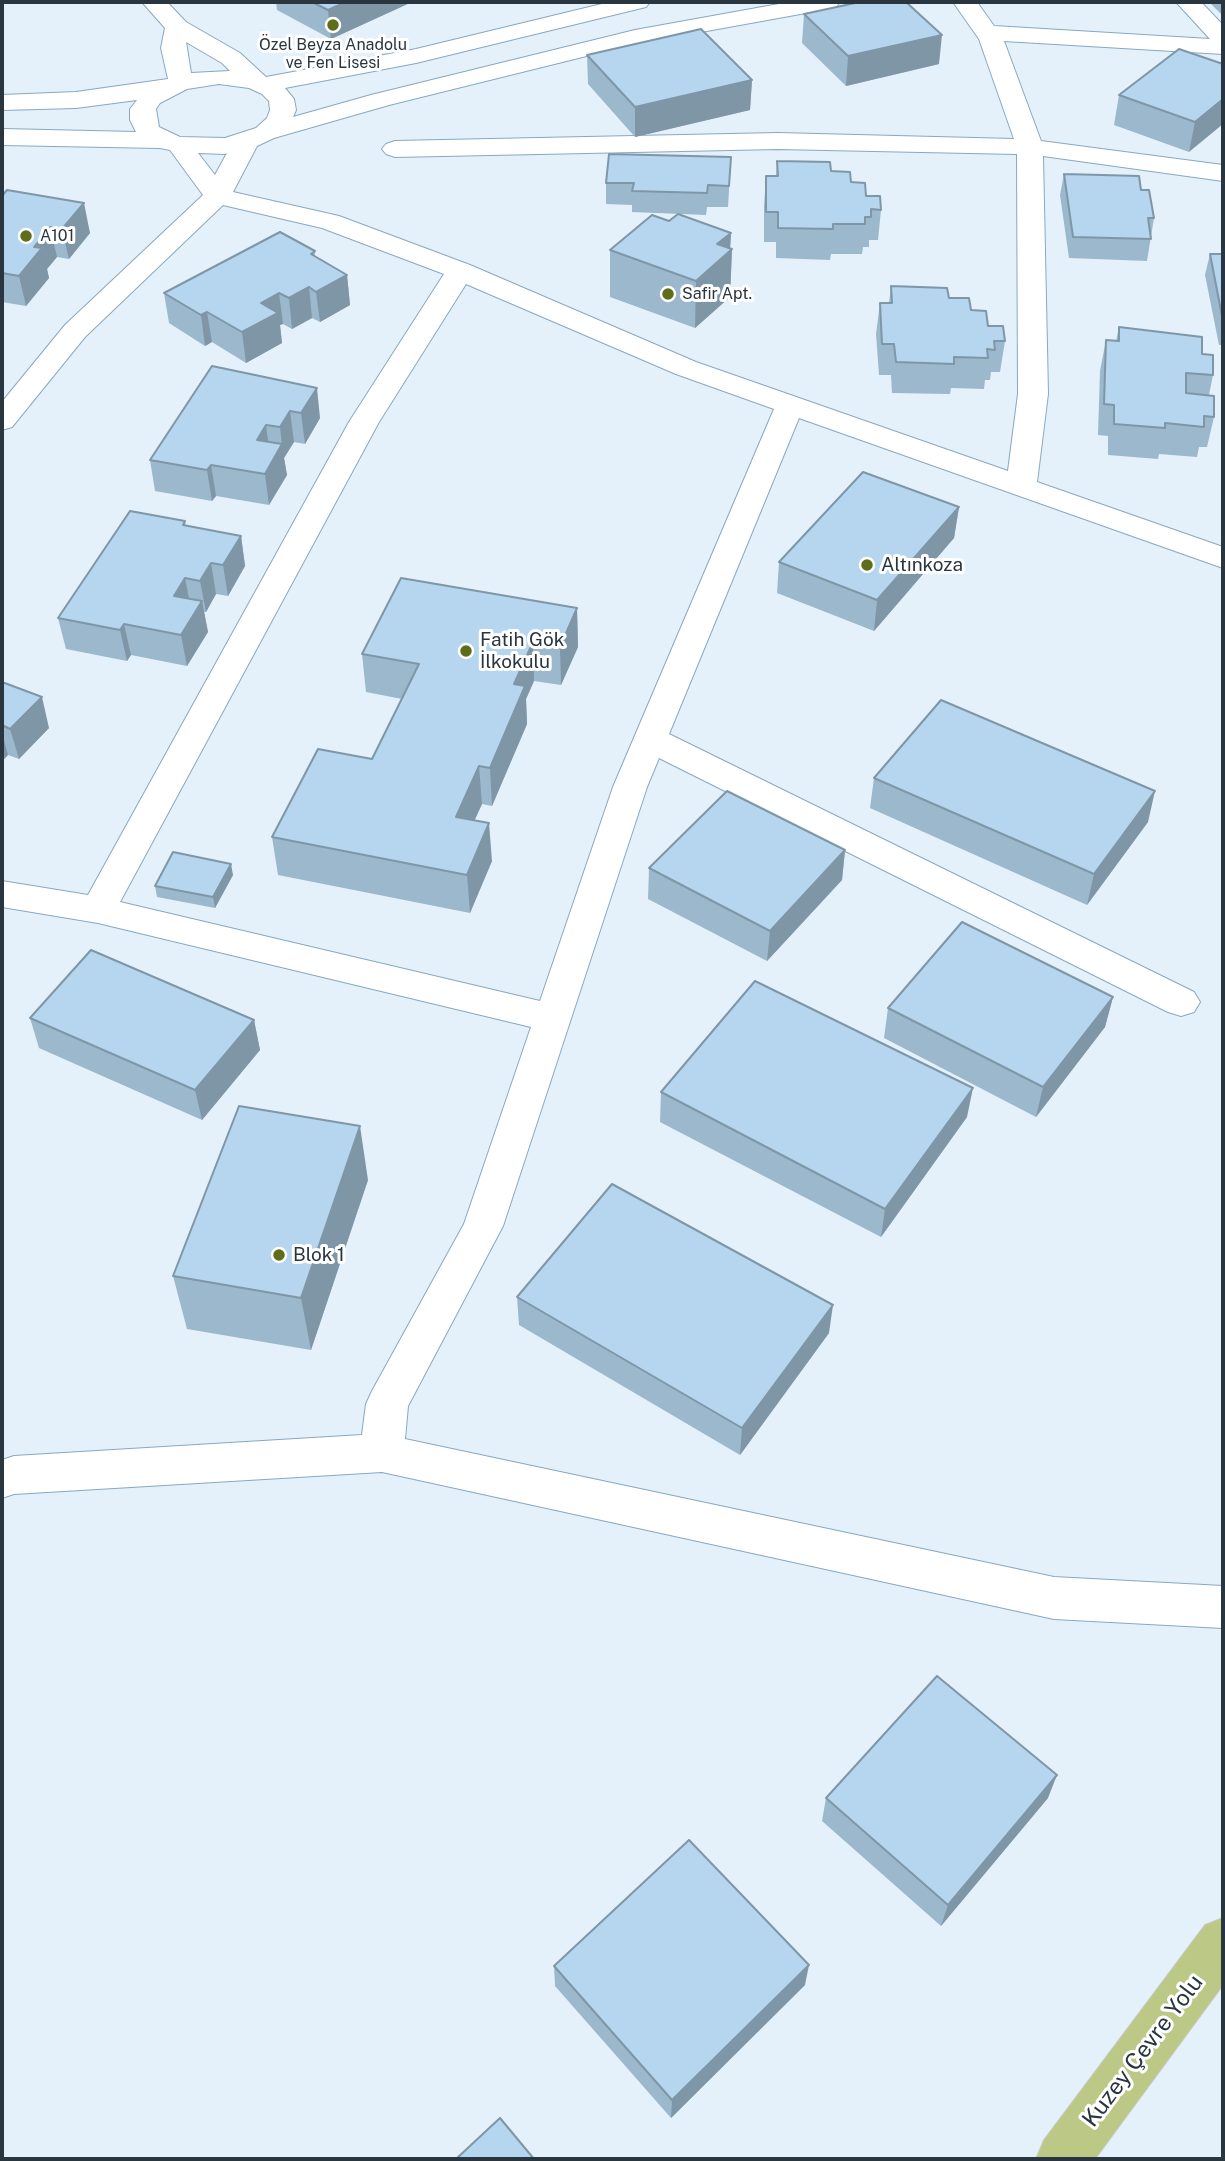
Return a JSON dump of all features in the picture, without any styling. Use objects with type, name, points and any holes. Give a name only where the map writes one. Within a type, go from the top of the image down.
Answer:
[{"type":"main road","name":"Kuzey Çevre Yolu","points":[[1063,2159],[1223,1943]]},
{"type":"street","points":[[2,421],[75,331],[218,196],[256,137],[278,122],[283,110],[281,99],[231,58],[177,27],[154,2]]},
{"type":"street","points":[[2,102],[76,100],[219,77],[259,83],[416,56],[638,2]]},
{"type":"street","points":[[2,137],[225,146],[380,100],[635,37],[828,2]]},
{"type":"street","points":[[965,2],[987,33],[1030,148],[1033,394],[1021,485]]},
{"type":"street","points":[[1188,2],[1223,39]]},
{"type":"street","points":[[173,86],[173,48],[177,27]]},
{"type":"street","points":[[987,33],[1223,47]]},
{"type":"street","points":[[173,86],[151,98],[144,109],[142,120],[148,131],[170,143],[218,196],[330,222],[460,271],[686,368],[1223,558]]},
{"type":"street","points":[[395,149],[778,141],[1030,148],[1223,173]]},
{"type":"street","points":[[98,910],[364,422],[460,271]]},
{"type":"street","points":[[382,1453],[387,1404],[483,1226],[630,788],[790,405]]},
{"type":"street","points":[[650,738],[1181,1002]]},
{"type":"street","points":[[2,894],[98,910],[553,1018]]},
{"type":"street","points":[[6,1483],[382,1453],[1054,1598],[1223,1607]]},
{"type":"building","points":[[312,2],[346,2],[328,10]]},
{"type":"building","points":[[860,2],[906,2],[942,35],[848,56],[804,14]]},
{"type":"building","points":[[701,29],[752,80],[635,107],[587,55]]},
{"type":"building","points":[[1179,49],[1223,64],[1223,99],[1195,122],[1119,95]]},
{"type":"building","points":[[609,154],[731,157],[729,186],[708,185],[707,193],[632,191],[634,183],[606,183]]},
{"type":"building","points":[[777,161],[830,162],[831,171],[850,172],[851,182],[865,183],[866,196],[880,196],[881,210],[871,209],[871,217],[865,217],[865,224],[833,224],[833,229],[778,228],[778,212],[766,212],[766,176],[778,176]]},
{"type":"building","points":[[1064,174],[1139,176],[1141,190],[1149,190],[1154,218],[1148,218],[1151,239],[1073,237]]},
{"type":"building","points":[[7,190],[84,203],[62,229],[50,227],[34,247],[42,248],[19,276],[2,273],[2,196]]},
{"type":"building","points":[[678,214],[731,233],[717,244],[732,249],[696,281],[610,250],[652,215],[669,221]]},
{"type":"building","points":[[280,232],[315,251],[311,254],[347,275],[316,292],[309,287],[289,298],[279,293],[261,303],[278,313],[242,332],[207,312],[201,315],[164,293]]},
{"type":"building","points":[[1210,254],[1223,254],[1223,321]]},
{"type":"building","points":[[891,286],[947,288],[949,298],[969,298],[971,310],[986,311],[988,326],[1003,326],[1005,341],[994,341],[995,350],[987,349],[988,358],[954,357],[954,364],[896,362],[894,344],[882,344],[880,303],[892,303]]},
{"type":"building","points":[[1119,327],[1202,337],[1202,354],[1213,355],[1213,375],[1186,373],[1186,393],[1214,396],[1214,417],[1204,416],[1204,427],[1165,423],[1165,428],[1114,424],[1114,405],[1104,404],[1106,340],[1119,341]]},
{"type":"building","points":[[212,366],[317,388],[301,413],[290,411],[280,427],[266,425],[257,440],[282,444],[265,474],[211,465],[207,470],[150,460]]},
{"type":"building","points":[[863,472],[959,507],[877,600],[779,562]]},
{"type":"building","points":[[130,511],[185,521],[183,525],[241,536],[223,565],[211,563],[200,581],[185,578],[174,596],[202,601],[181,635],[124,624],[120,630],[58,618]]},
{"type":"building","points":[[401,578],[577,608],[560,647],[533,642],[514,684],[525,686],[490,768],[479,766],[456,817],[489,823],[467,875],[272,837],[318,749],[372,759],[419,664],[362,654]]},
{"type":"building","points":[[2,682],[42,697],[10,729],[2,725]]},
{"type":"building","points":[[941,700],[1155,791],[1094,874],[874,778]]},
{"type":"building","points":[[727,791],[845,850],[770,931],[649,868]]},
{"type":"building","points":[[173,852],[231,864],[213,897],[155,886]]},
{"type":"building","points":[[962,922],[1113,997],[1043,1087],[888,1008]]},
{"type":"building","points":[[91,950],[254,1020],[195,1090],[30,1018]]},
{"type":"building","points":[[755,981],[973,1088],[885,1209],[661,1092]]},
{"type":"building","points":[[239,1106],[360,1126],[301,1298],[173,1276]]},
{"type":"building","points":[[612,1184],[833,1305],[742,1428],[517,1297]]},
{"type":"building","points":[[937,1676],[1057,1775],[948,1905],[826,1798]]},
{"type":"building","points":[[689,1840],[809,1965],[672,2100],[554,1966]]},
{"type":"building","points":[[500,2118],[534,2159],[456,2159]]},
{"type":"place","name":"Özel Beyza Anadolu ve Fen Lisesi","points":[[333,25]]},
{"type":"place","name":"A101","points":[[26,236]]},
{"type":"place","name":"Safir Apt.","points":[[668,294]]},
{"type":"place","name":"Altınkoza","points":[[867,565]]},
{"type":"place","name":"Fatih Gök İlkokulu","points":[[466,651]]},
{"type":"place","name":"Blok 1","points":[[279,1255]]}]
